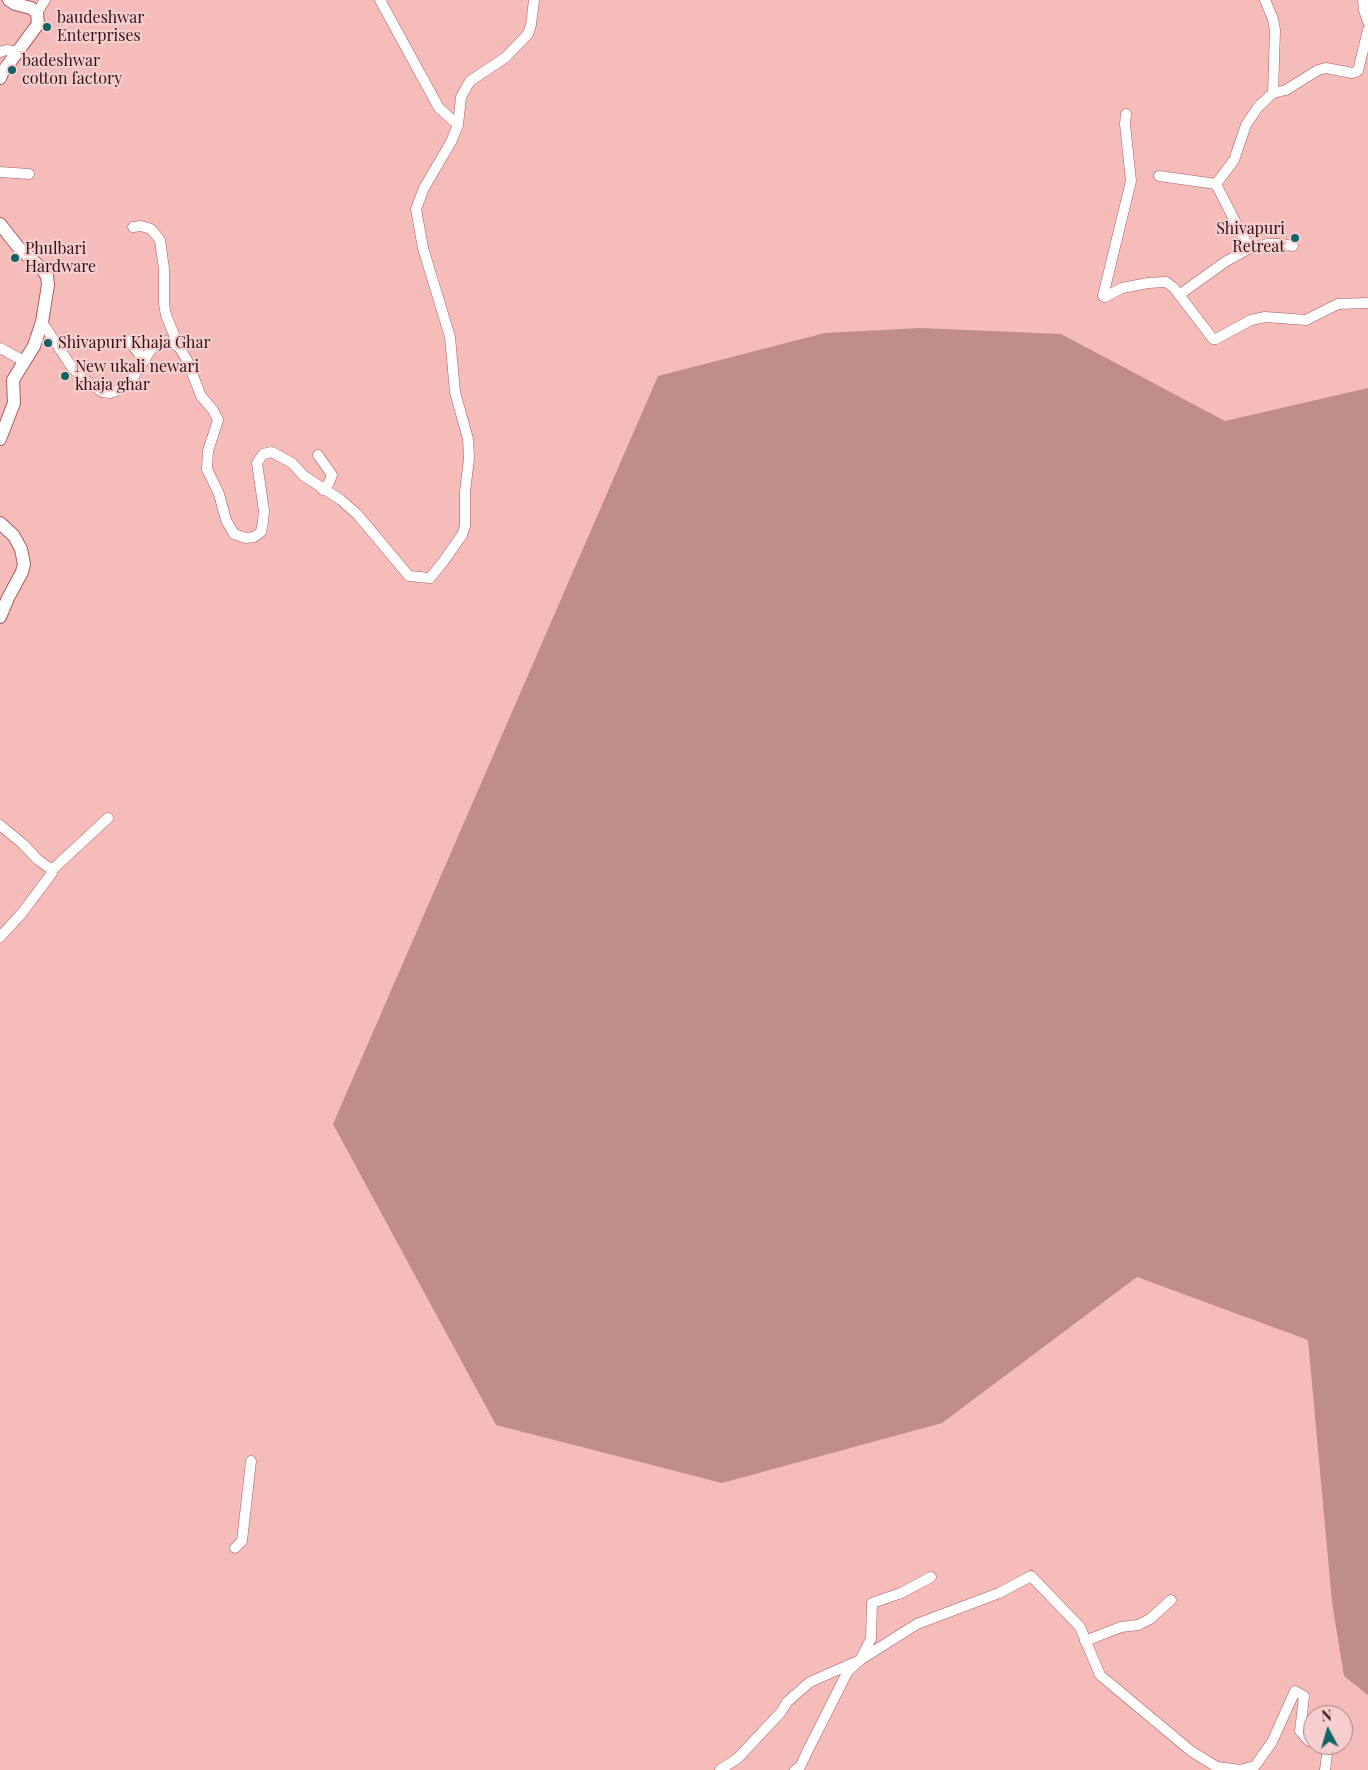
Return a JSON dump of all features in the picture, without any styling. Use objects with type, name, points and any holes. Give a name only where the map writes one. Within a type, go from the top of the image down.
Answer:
[{"type":"street","points":[[9,0],[15,4],[32,7],[45,0]]},
{"type":"street","points":[[380,0],[439,108],[458,125]]},
{"type":"street","points":[[134,227],[141,226],[151,229],[160,240],[164,269],[164,304],[166,315],[202,396],[214,410],[218,420],[208,452],[208,469],[219,494],[226,520],[234,534],[246,538],[261,532],[264,511],[257,463],[263,454],[272,452],[292,463],[304,476],[341,500],[357,514],[409,576],[430,578],[462,535],[465,526],[468,439],[455,392],[450,337],[423,248],[416,209],[424,188],[451,142],[458,125],[461,97],[470,81],[506,58],[528,34],[534,0]]},
{"type":"street","points":[[1265,0],[1273,19],[1275,30],[1273,93]]},
{"type":"street","points":[[1363,0],[1368,22]]},
{"type":"street","points":[[0,78],[2,72],[38,24],[32,7]]},
{"type":"street","points":[[1216,184],[1234,160],[1246,125],[1258,107],[1273,93],[1286,90],[1318,70],[1326,68],[1352,73],[1358,71],[1368,30]]},
{"type":"street","points":[[0,52],[6,50],[18,52]]},
{"type":"street","points":[[1126,114],[1125,124],[1131,181],[1103,296],[1105,297],[1127,286],[1166,282],[1174,288],[1216,339],[1251,320],[1266,317],[1306,320],[1338,304],[1368,303]]},
{"type":"street","points":[[0,172],[29,174]]},
{"type":"street","points":[[1159,176],[1216,184]]},
{"type":"street","points":[[1216,184],[1250,248]]},
{"type":"street","points":[[0,224],[19,248],[41,268],[47,276],[48,286],[42,322],[34,346],[12,380],[14,403],[0,439]]},
{"type":"street","points":[[1179,295],[1225,262],[1250,248],[1268,244],[1293,246]]},
{"type":"street","points":[[42,322],[71,366],[82,378],[102,392],[110,393],[117,391],[132,379],[152,348],[158,343],[166,342],[179,347]]},
{"type":"street","points":[[128,340],[140,355],[145,358]]},
{"type":"street","points":[[0,348],[24,361]]},
{"type":"street","points":[[318,455],[332,475],[324,490]]},
{"type":"street","points":[[0,523],[14,536],[21,549],[24,564],[0,618]]},
{"type":"street","points":[[0,937],[27,907],[52,873],[52,870],[108,818]]},
{"type":"street","points":[[0,826],[52,870]]},
{"type":"street","points":[[235,1548],[242,1541],[251,1460]]},
{"type":"street","points":[[795,1770],[800,1767],[848,1671],[860,1660],[871,1639],[872,1603],[901,1593],[931,1576]]},
{"type":"street","points":[[720,1770],[738,1758],[781,1712],[787,1702],[810,1682],[860,1660],[917,1624],[999,1593],[1031,1576],[1080,1627],[1100,1675],[1190,1751],[1217,1767],[1240,1770],[1255,1766],[1272,1742],[1295,1691],[1304,1696],[1300,1731],[1303,1734]]},
{"type":"street","points":[[1085,1641],[1121,1627],[1138,1625],[1150,1619],[1171,1600]]},
{"type":"street","points":[[1325,1770],[1327,1755]]},
{"type":"shaded area","points":[[919,328],[1061,334],[1225,421],[1368,388],[1368,1695],[1344,1676],[1332,1602],[1308,1340],[1137,1277],[942,1423],[722,1483],[496,1425],[333,1124],[658,376],[825,333]]},
{"type":"place","name":"baudeshwar Enterprises","points":[[47,27]]},
{"type":"place","name":"badeshwar cotton factory","points":[[12,70]]},
{"type":"place","name":"Shivapuri Retreat","points":[[1295,238]]},
{"type":"place","name":"Phulbari Hardware","points":[[15,258]]},
{"type":"place","name":"Shivapuri Khaja Ghar","points":[[48,343]]},
{"type":"place","name":"New ukali newari khaja ghar","points":[[65,376]]}]
